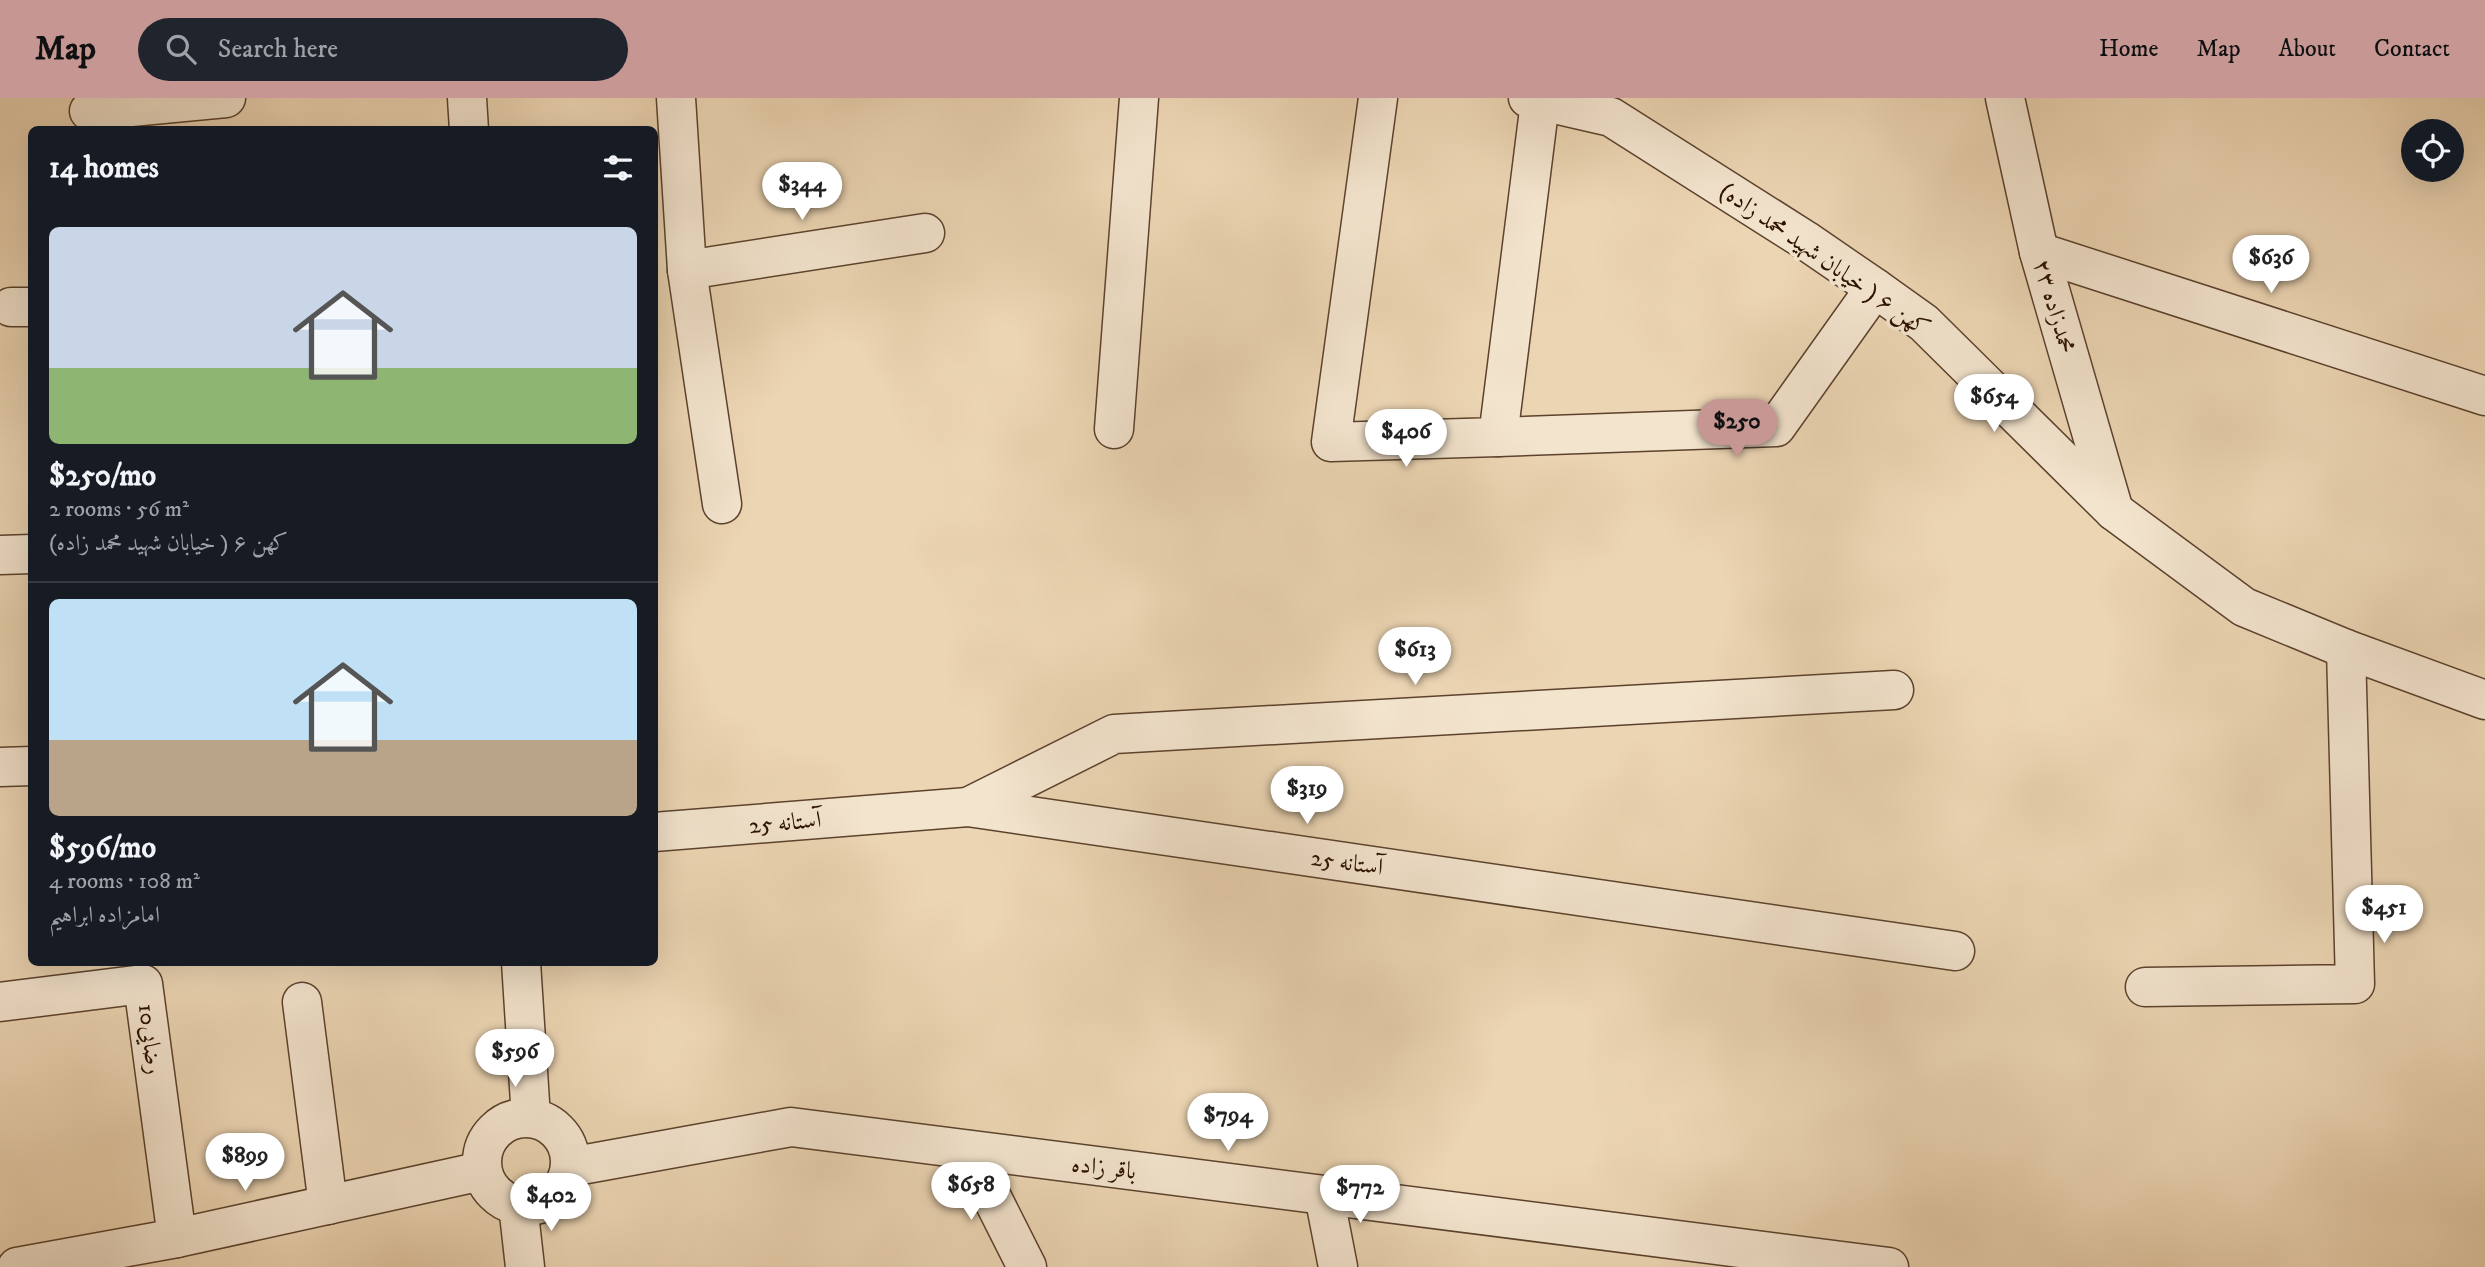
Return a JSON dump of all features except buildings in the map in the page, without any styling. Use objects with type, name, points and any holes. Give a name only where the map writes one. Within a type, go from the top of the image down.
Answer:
[{"type":"street","points":[[89,111],[226,98]]},
{"type":"street","points":[[467,98],[469,126]]},
{"type":"street","points":[[676,98],[687,270],[722,504]]},
{"type":"street","points":[[1114,429],[1139,98]]},
{"type":"street","points":[[1378,98],[1331,442],[1776,428],[1875,288]]},
{"type":"street","name":"محمدزاده ۲۳","points":[[2005,98],[2039,252],[2114,511]]},
{"type":"street","points":[[1498,437],[1534,100]]},
{"type":"street","name":"کهن ۶ ( خیابان شهید محمد زاده)","points":[[1534,100],[1612,107],[1875,288],[1924,323],[2114,511],[2244,607],[2346,649],[2485,700]]},
{"type":"street","points":[[687,270],[925,233]]},
{"type":"street","points":[[2039,252],[2485,396]]},
{"type":"street","points":[[0,555],[28,554]]},
{"type":"street","points":[[2145,987],[2355,984],[2346,649]]},
{"type":"street","points":[[968,807],[1114,733],[1894,690]]},
{"type":"street","points":[[0,767],[28,766]]},
{"type":"street","name":"آستانه 25","points":[[658,832],[968,807],[1955,951]]},
{"type":"street","points":[[521,966],[531,1118]]},
{"type":"street","name":"رضایی10","points":[[0,1002],[143,984],[177,1238]]},
{"type":"street","points":[[302,1002],[328,1205]]},
{"type":"street","points":[[517,1118],[531,1118],[556,1129],[565,1140],[570,1167],[558,1192],[532,1205],[518,1205],[495,1194],[482,1171],[482,1157],[493,1132],[504,1123],[517,1118]]},
{"type":"street","name":"باقر زاده","points":[[570,1167],[791,1128],[1889,1267]]},
{"type":"street","points":[[968,1150],[1027,1267]]},
{"type":"street","points":[[18,1267],[177,1238],[482,1171]]},
{"type":"street","points":[[1324,1195],[1338,1267]]},
{"type":"street","points":[[518,1205],[524,1267]]}]
